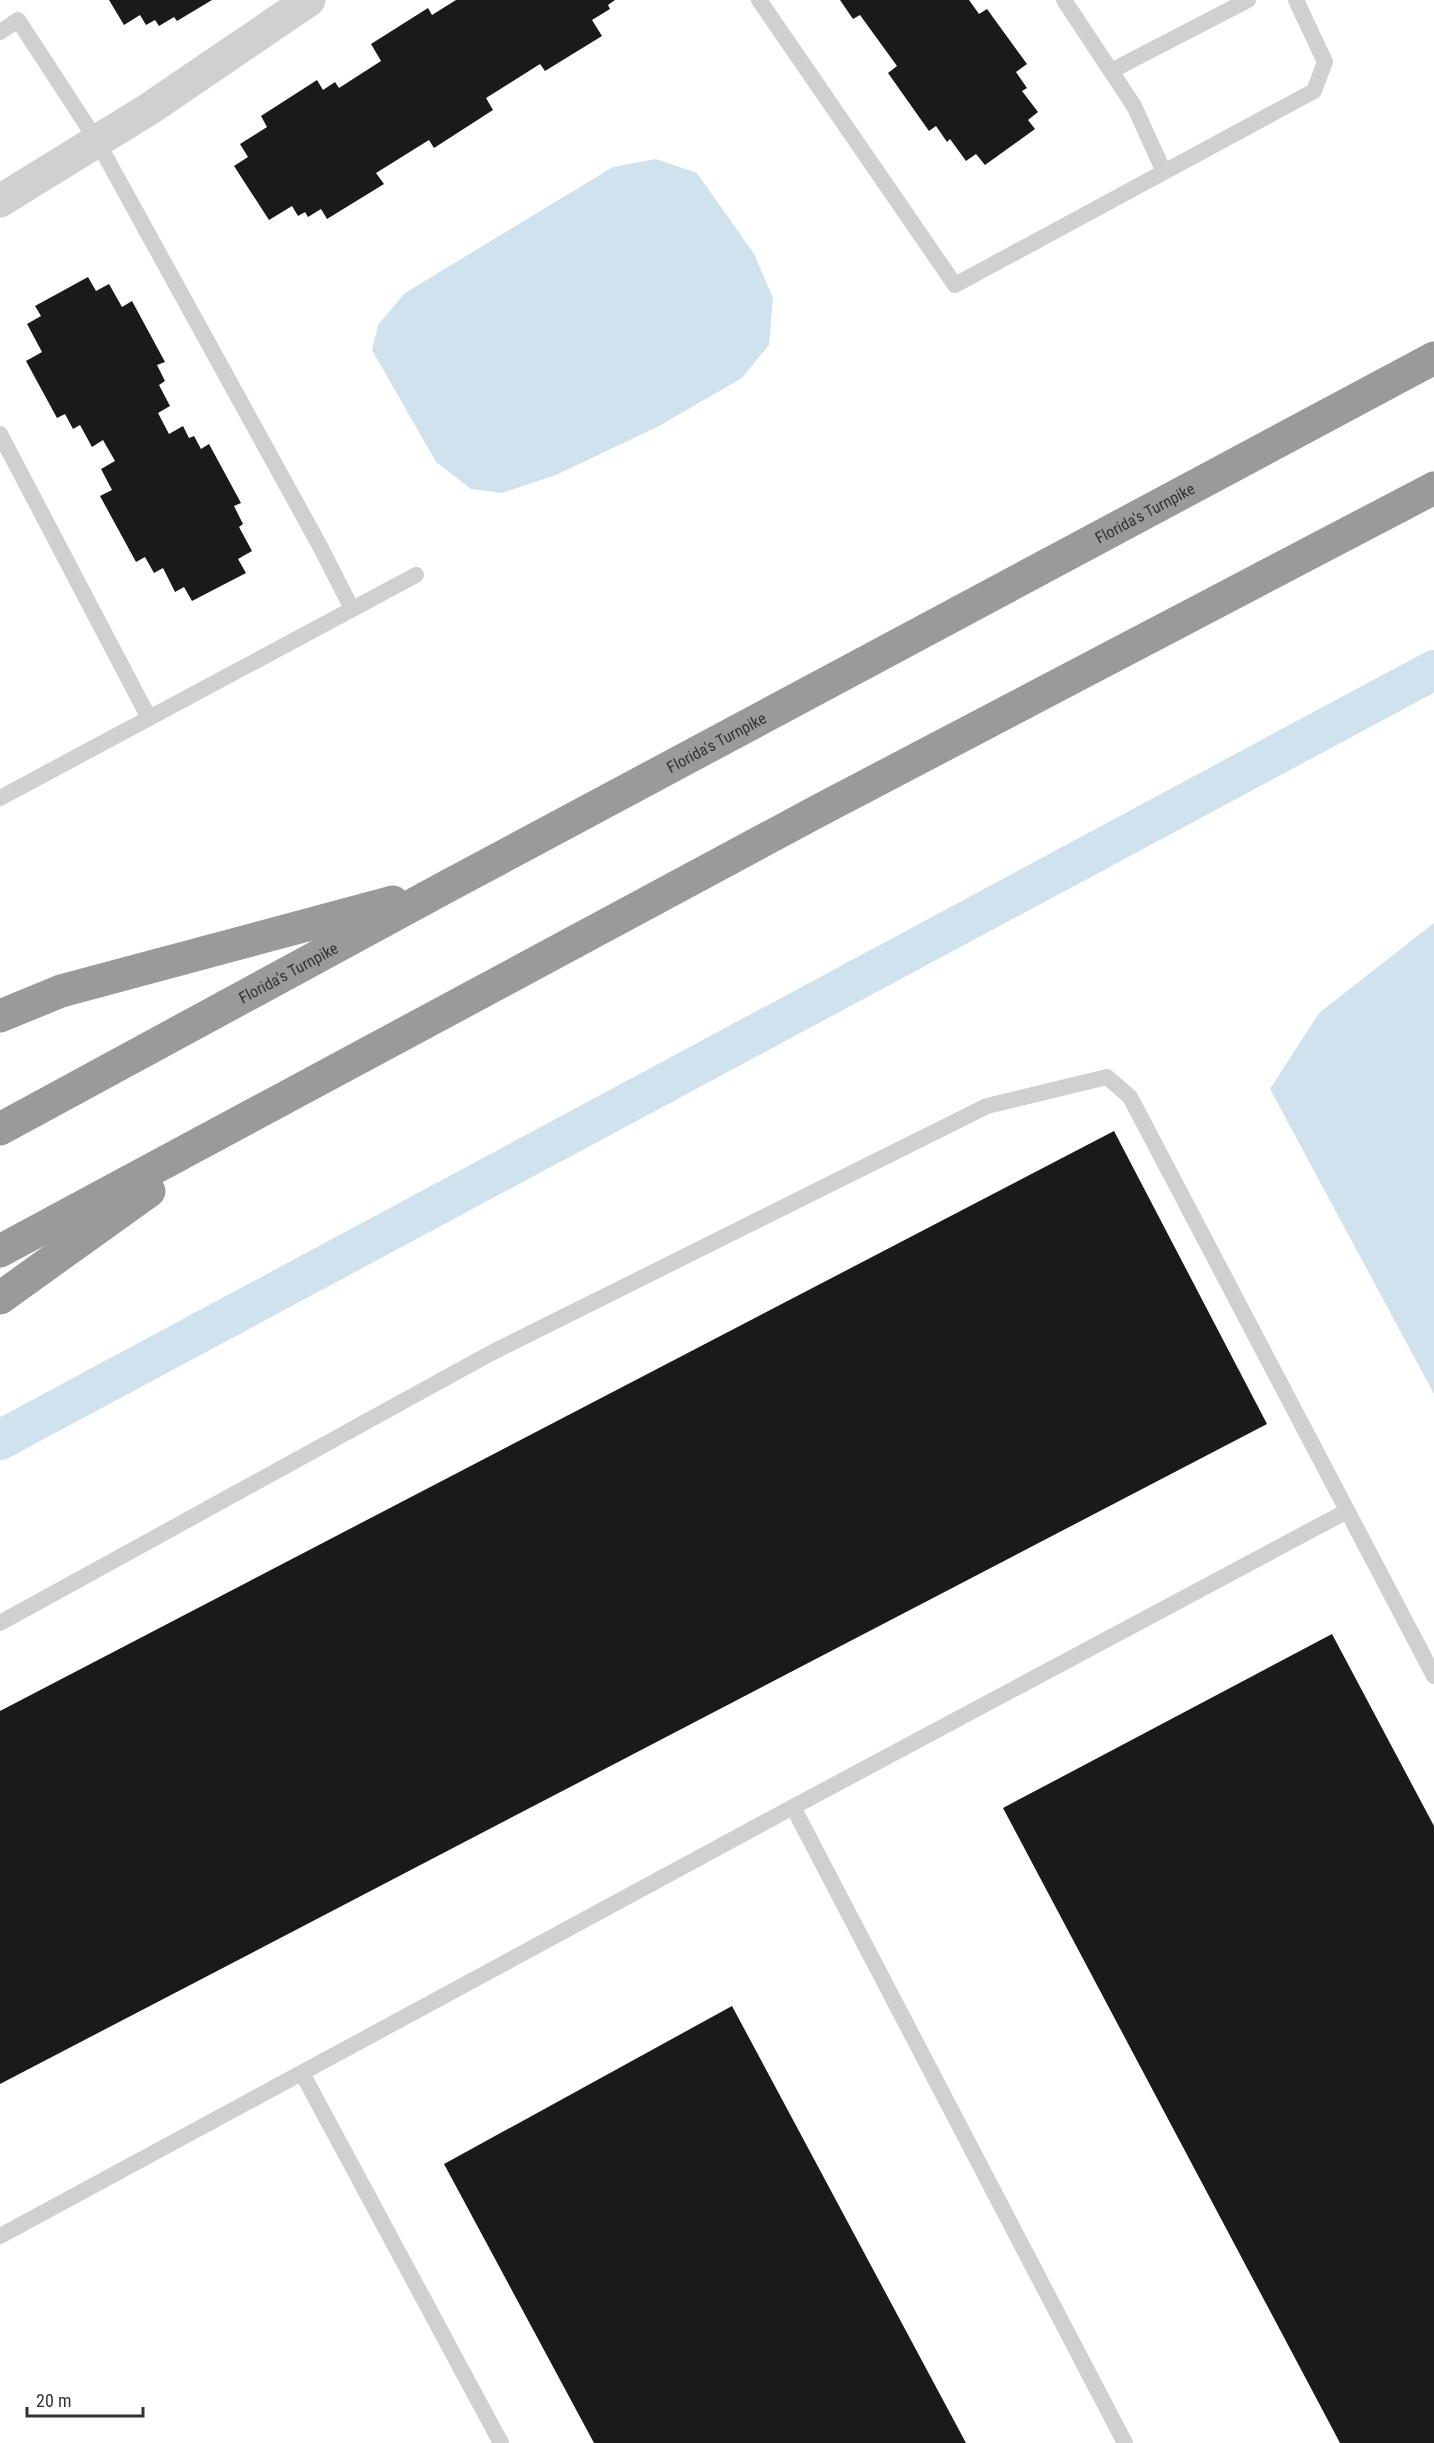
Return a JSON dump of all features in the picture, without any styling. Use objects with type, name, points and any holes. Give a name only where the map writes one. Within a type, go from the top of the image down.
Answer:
[{"type":"highway","name":"Florida's Turnpike","points":[[0,1129],[444,888],[1434,358]]},
{"type":"highway","points":[[0,1251],[818,811],[1434,488]]},
{"type":"highway","points":[[0,1016],[61,991],[444,888]]},
{"type":"highway","points":[[0,1298],[260,1112]]},
{"type":"street","points":[[0,201],[98,141],[309,0]]},
{"type":"lane","points":[[759,0],[955,285],[1314,91],[1325,62],[1296,0]]},
{"type":"lane","points":[[1064,0],[1134,106],[1164,172]]},
{"type":"lane","points":[[1111,72],[1248,0]]},
{"type":"lane","points":[[0,32],[18,20],[98,141],[321,548],[352,609]]},
{"type":"lane","points":[[0,434],[149,718]]},
{"type":"lane","points":[[0,798],[416,575]]},
{"type":"lane","points":[[0,1623],[491,1353],[987,1106],[1107,1077],[1130,1098],[1434,1676]]},
{"type":"lane","points":[[0,2236],[793,1807],[1347,1511]]},
{"type":"lane","points":[[793,1807],[1125,2443]]},
{"type":"lane","points":[[302,2073],[501,2443]]},
{"type":"water","points":[[656,159],[697,173],[754,254],[773,298],[769,345],[742,378],[659,426],[556,475],[502,493],[471,489],[436,462],[372,350],[378,325],[405,293],[613,167]]},
{"type":"water","points":[[1434,923],[1434,1394],[1270,1089],[1319,1013]]},
{"type":"building","points":[[109,0],[212,0],[177,21],[174,17],[159,26],[155,20],[146,25],[140,15],[124,25]]},
{"type":"building","points":[[456,0],[615,0],[608,5],[610,9],[592,20],[602,36],[545,71],[540,64],[486,98],[493,110],[434,148],[429,140],[376,173],[384,184],[327,219],[321,209],[308,217],[305,212],[298,216],[292,206],[269,220],[234,166],[248,157],[240,144],[267,127],[261,116],[317,80],[323,90],[335,82],[339,88],[381,61],[371,44],[428,8],[432,15]]},
{"type":"building","points":[[840,0],[969,0],[979,14],[987,9],[1027,64],[1016,72],[1027,88],[1022,91],[1038,112],[1028,120],[1035,129],[985,165],[976,154],[966,161],[950,139],[947,142],[936,126],[929,131],[888,73],[897,66],[860,15],[853,19]]},
{"type":"building","points":[[88,277],[96,291],[109,284],[122,307],[132,301],[165,362],[157,365],[165,381],[159,385],[170,406],[158,413],[169,434],[183,426],[189,438],[194,436],[201,449],[209,444],[241,503],[234,506],[243,524],[239,527],[252,551],[238,559],[246,573],[192,601],[184,587],[175,592],[163,568],[154,573],[145,557],[136,562],[100,496],[112,490],[101,469],[115,461],[103,440],[92,447],[80,425],[73,429],[65,414],[57,418],[26,361],[42,352],[27,324],[41,316],[35,306]]},
{"type":"building","points":[[1114,1131],[1267,1424],[0,2084],[0,1711]]},
{"type":"building","points":[[1332,1634],[1434,1826],[1434,2443],[1340,2443],[1003,1808]]},
{"type":"building","points":[[732,2006],[966,2443],[594,2443],[444,2164]]},
{"type":"waterway","points":[[0,1440],[1434,670]]}]
